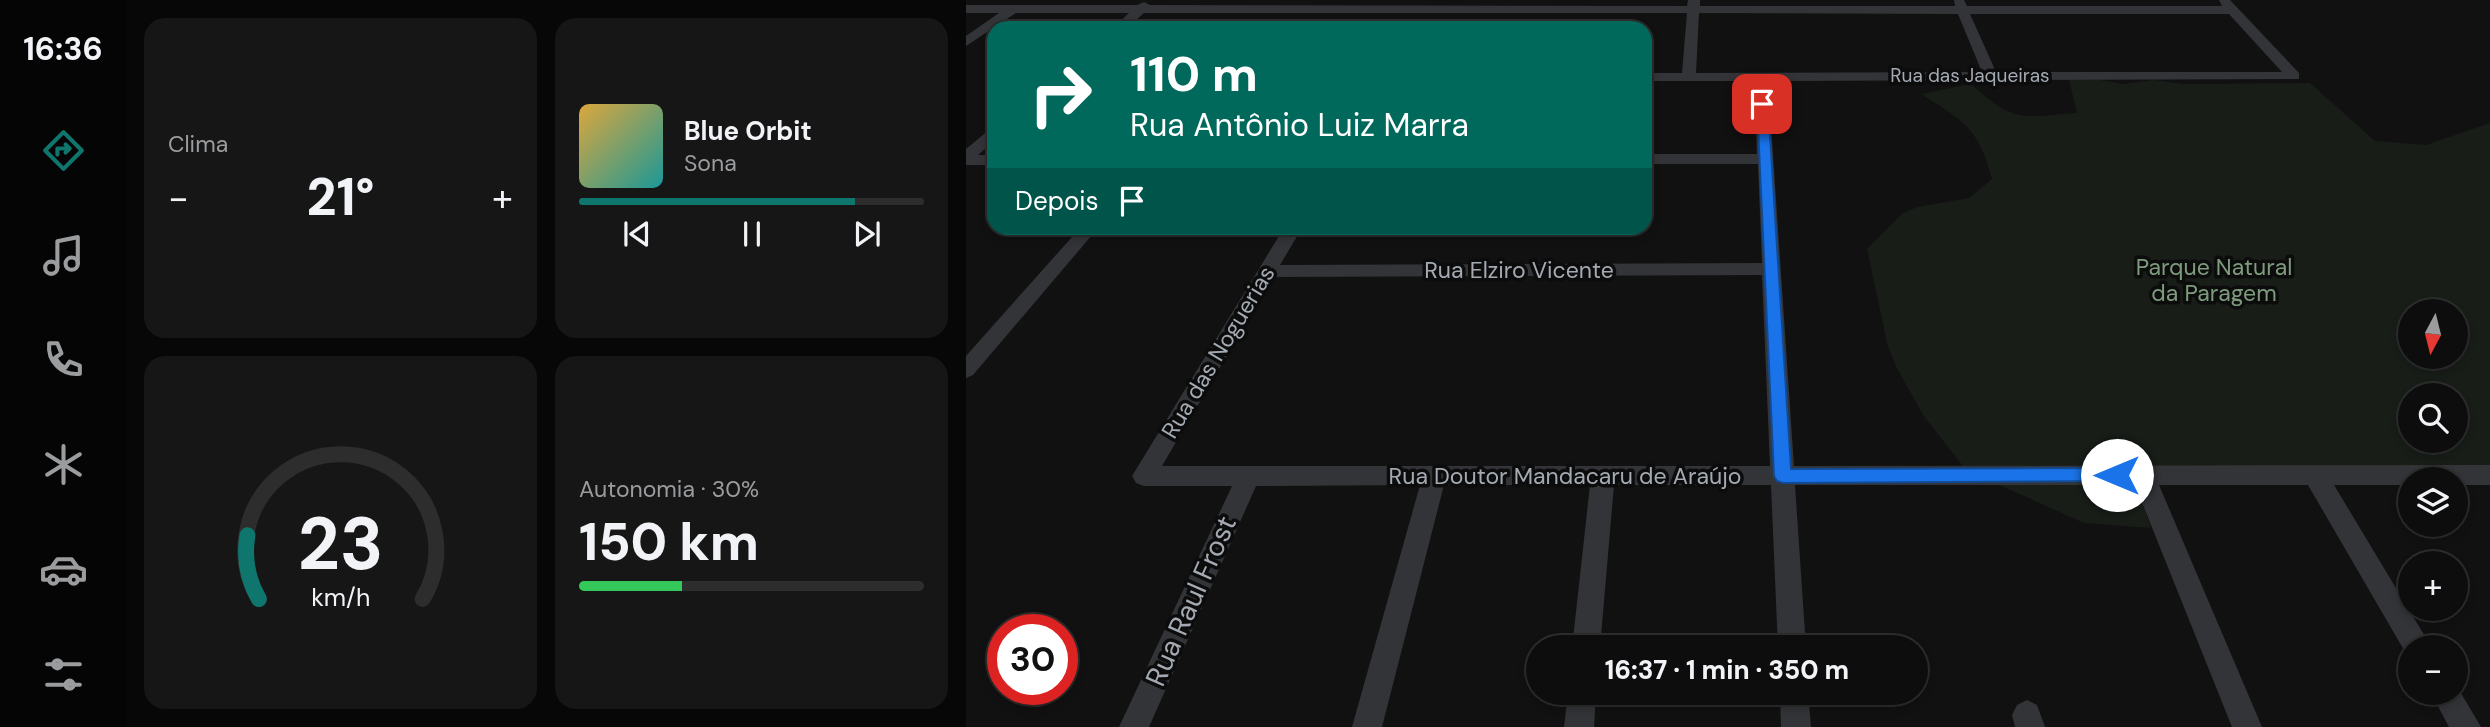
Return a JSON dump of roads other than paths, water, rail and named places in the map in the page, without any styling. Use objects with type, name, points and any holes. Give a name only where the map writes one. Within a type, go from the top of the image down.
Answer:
[{"type":"street","points":[[997,21],[1026,0]]},
{"type":"street","points":[[1127,21],[1146,4]]},
{"type":"street","points":[[966,9],[1013,10],[1146,4],[1425,9],[1694,4],[2228,5]]},
{"type":"street","points":[[1689,77],[1694,4]]},
{"type":"street","name":"Rua das Jaqueiras","points":[[1652,76],[2294,76],[2228,5]]},
{"type":"street","points":[[1960,6],[1990,75]]},
{"type":"street","points":[[966,42],[987,28]]},
{"type":"street","points":[[1760,77],[1791,635]]},
{"type":"street","points":[[966,159],[987,140]]},
{"type":"street","points":[[966,159],[987,160]]},
{"type":"street","points":[[1652,159],[1766,159]]},
{"type":"street","points":[[966,370],[1083,235]]},
{"type":"street","name":"Rua das Noguerias","points":[[1144,476],[1289,235]]},
{"type":"street","name":"Rua Elziro Vicente","points":[[1267,271],[1771,269]]},
{"type":"street","points":[[2143,475],[2247,726]]},
{"type":"street","points":[[2315,475],[2410,635]]},
{"type":"street","name":"Rua Doutor Mandacaru de Araújo","points":[[1144,476],[2490,475]]},
{"type":"street","name":"Rua Raul Frost","points":[[1134,727],[1248,476]]},
{"type":"street","points":[[1367,727],[1435,476]]},
{"type":"street","points":[[1587,635],[1602,476]]},
{"type":"street","points":[[1579,727],[1581,705]]},
{"type":"street","points":[[1795,705],[1796,727]]},
{"type":"street","points":[[2452,705],[2466,727]]},
{"type":"park label","name":"Parque Natural da Paragem","points":[[2214,280]]}]
